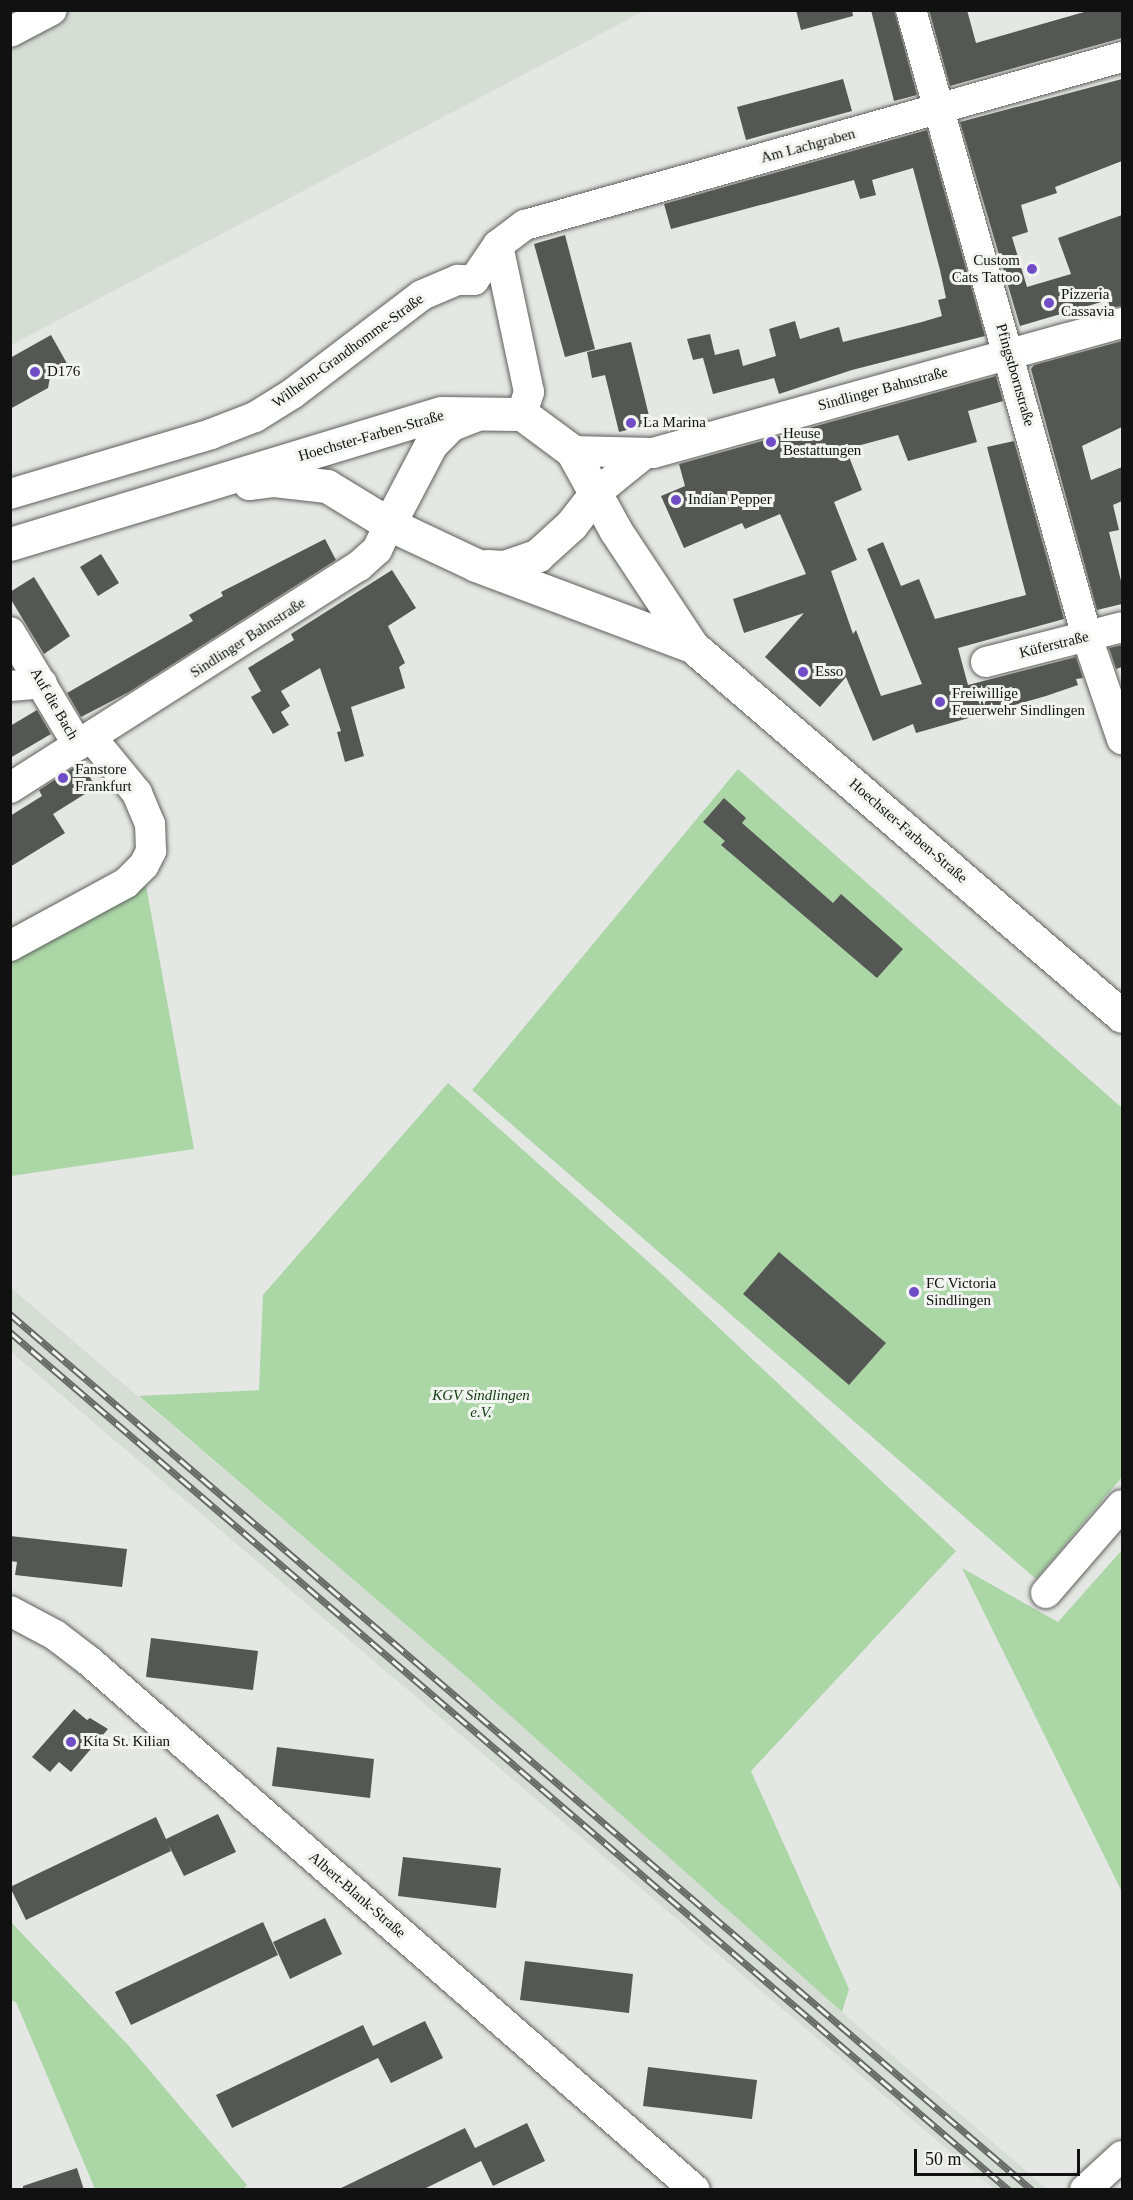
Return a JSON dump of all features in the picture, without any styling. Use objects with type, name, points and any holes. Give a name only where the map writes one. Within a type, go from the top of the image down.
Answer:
[{"type":"main road","name":"Hoechster-Farben-Straße","points":[[10,544],[442,413],[484,411],[522,414],[566,447],[692,646],[1122,1016]]},
{"type":"main road","points":[[389,524],[420,460],[451,424],[484,411]]},
{"type":"main road","points":[[561,532],[575,494],[573,473],[566,447]]},
{"type":"main road","points":[[420,460],[417,492],[421,513],[430,533],[464,559],[504,567],[521,563],[538,555],[596,493]]},
{"type":"main road","name":"Hoechster-Farben-Straße","points":[[184,491],[274,480],[314,484],[346,496],[389,524],[464,559],[692,646]]},
{"type":"street","points":[[10,32],[52,10]]},
{"type":"street","name":"Pfingstbornstraße","points":[[911,10],[1087,637],[1122,739]]},
{"type":"street","name":"Am Lachgraben","points":[[498,244],[525,225],[1122,57]]},
{"type":"street","points":[[498,244],[474,280],[500,297],[517,334]]},
{"type":"street","points":[[498,244],[529,392],[522,414]]},
{"type":"street","name":"Wilhelm-Grandhomme-Straße","points":[[17,487],[211,435],[255,417],[292,394],[422,295],[458,280],[474,280]]},
{"type":"street","name":"Sindlinger Bahnstraße","points":[[566,447],[643,455],[1122,323]]},
{"type":"street","name":"Sindlinger Bahnstraße","points":[[596,493],[643,455]]},
{"type":"street","name":"Sindlinger Bahnstraße","points":[[10,788],[359,566],[376,550],[389,524]]},
{"type":"street","name":"Küferstraße","points":[[986,662],[1122,627]]},
{"type":"street","name":"Auf die Bach","points":[[12,637],[42,683],[85,741]]},
{"type":"street","points":[[10,686],[42,683]]},
{"type":"street","points":[[10,946],[126,883],[144,865],[151,851],[150,824],[137,794],[85,741]]},
{"type":"street","points":[[1046,1593],[1122,1505]]},
{"type":"street","name":"Albert-Blank-Straße","points":[[10,1611],[55,1635],[89,1661],[695,2190]]},
{"type":"street","points":[[1085,2190],[1122,2156]]},
{"type":"shaded area","points":[[11,11],[644,11],[11,345]]},
{"type":"shaded area","points":[[10,1287],[468,1678],[842,2012],[1047,2189],[994,2189],[11,1352]]},
{"type":"green space","name":"FC Victoria Sindlingen","points":[[738,769],[1122,1108],[1122,1477],[1036,1579],[472,1090]]},
{"type":"green space","points":[[145,880],[194,1149],[11,1176],[10,961]]},
{"type":"green space","name":"KGV Sindlingen e.V.","points":[[448,1083],[663,1275],[956,1551],[751,1771],[849,1989],[842,2012],[468,1678],[139,1396],[259,1390],[263,1295]]},
{"type":"green space","points":[[1122,1550],[1122,1892],[962,1568],[1058,1622]]},
{"type":"green space","points":[[10,1921],[128,2045],[247,2185],[242,2190],[95,2189],[16,2002],[11,2000]]},
{"type":"building","points":[[796,10],[852,10],[853,16],[801,30]]},
{"type":"building","points":[[871,10],[894,10],[917,95],[894,101]]},
{"type":"building","points":[[929,10],[967,10],[976,43],[1091,10],[1122,10],[1122,38],[950,86]]},
{"type":"building","points":[[843,79],[852,111],[746,140],[737,107]]},
{"type":"building","points":[[1122,79],[1122,161],[1055,187],[1057,193],[1021,205],[1028,232],[1012,237],[1027,287],[1071,274],[1058,238],[1122,215],[1122,306],[1110,308],[1108,300],[1020,326],[960,122]]},
{"type":"building","points":[[927,130],[985,336],[852,370],[779,394],[774,378],[713,394],[703,358],[707,357],[693,360],[687,339],[710,334],[715,355],[739,349],[743,366],[776,356],[769,329],[795,321],[800,339],[839,327],[843,342],[922,322],[942,316],[938,300],[946,298],[940,270],[913,168],[872,180],[876,195],[860,199],[854,180],[671,229],[664,204]]},
{"type":"building","points":[[565,235],[595,349],[565,357],[534,244]]},
{"type":"building","name":"D176","points":[[51,335],[69,367],[50,377],[48,388],[10,409],[10,358]]},
{"type":"building","points":[[1122,341],[1122,427],[1082,446],[1091,480],[1122,467],[1122,501],[1113,505],[1119,530],[1109,532],[1122,585],[1122,604],[1097,610],[1031,369],[1034,365]]},
{"type":"building","points":[[631,342],[651,424],[619,432],[605,375],[592,378],[587,352]]},
{"type":"building","points":[[996,376],[1003,401],[968,411],[977,442],[908,461],[898,435],[846,449],[862,490],[834,502],[857,560],[831,571],[853,634],[856,630],[881,696],[922,684],[867,549],[883,542],[901,586],[919,579],[935,619],[1026,595],[987,447],[1014,441],[1064,619],[958,648],[968,685],[1076,657],[1083,678],[1076,679],[1078,685],[1046,696],[916,733],[913,724],[873,741],[846,677],[820,707],[765,657],[804,613],[744,633],[733,599],[806,574],[780,514],[745,529],[742,523],[684,548],[661,496],[685,486],[679,464]]},
{"type":"building","points":[[325,539],[336,560],[129,692],[81,717],[67,693],[193,621],[189,615],[223,596],[221,592]]},
{"type":"building","points":[[101,554],[119,583],[98,596],[80,567]]},
{"type":"building","points":[[392,570],[416,608],[388,626],[405,663],[399,667],[405,688],[351,707],[364,756],[345,762],[337,732],[341,731],[320,668],[281,691],[290,706],[281,712],[289,725],[273,734],[251,697],[261,691],[248,668],[294,640],[291,634]]},
{"type":"building","points":[[34,577],[70,636],[44,654],[10,598],[10,592]]},
{"type":"building","points":[[1122,645],[1122,667],[1116,669],[1109,648]]},
{"type":"building","points":[[37,710],[51,734],[10,758],[10,726]]},
{"type":"building","points":[[81,763],[96,787],[53,814],[65,833],[10,867],[10,816],[42,796],[39,790]]},
{"type":"building","points":[[724,798],[746,818],[742,823],[833,903],[841,894],[903,949],[877,978],[721,845],[725,841],[703,822]]},
{"type":"building","points":[[779,1252],[886,1343],[849,1385],[743,1294]]},
{"type":"building","points":[[10,1536],[127,1549],[122,1587],[15,1575],[17,1562],[10,1561]]},
{"type":"building","points":[[151,1638],[258,1651],[253,1690],[146,1677]]},
{"type":"building","points":[[74,1709],[87,1720],[90,1718],[108,1729],[71,1772],[59,1762],[50,1772],[32,1757]]},
{"type":"building","points":[[277,1747],[374,1759],[370,1798],[272,1786]]},
{"type":"building","points":[[218,1814],[236,1852],[184,1876],[168,1844],[171,1851],[26,1920],[10,1887],[156,1817],[166,1839]]},
{"type":"building","points":[[403,1857],[501,1868],[496,1908],[398,1896]]},
{"type":"building","points":[[325,1918],[342,1954],[290,1979],[273,1942]]},
{"type":"building","points":[[263,1922],[278,1955],[131,2025],[115,1992]]},
{"type":"building","points":[[525,1961],[633,1974],[629,2013],[520,2000]]},
{"type":"building","points":[[425,2021],[443,2058],[391,2083],[378,2058],[232,2128],[216,2095],[363,2025],[373,2046]]},
{"type":"building","points":[[648,2067],[757,2080],[752,2119],[643,2106]]},
{"type":"building","points":[[527,2123],[545,2161],[493,2186],[481,2161],[422,2190],[337,2190],[465,2128],[475,2148]]},
{"type":"building","points":[[77,2168],[84,2190],[23,2190],[23,2186]]},
{"type":"railway","points":[[10,1314],[1032,2190]]},
{"type":"railway","points":[[10,1332],[1009,2190]]},
{"type":"place","name":"Custom Cats Tattoo","points":[[1032,269]]},
{"type":"place","name":"Pizzeria Cassavia","points":[[1049,303]]},
{"type":"place","name":"D176","points":[[35,372]]},
{"type":"place","name":"La Marina","points":[[631,423]]},
{"type":"place","name":"Heuse Bestattungen","points":[[771,442]]},
{"type":"place","name":"Indian Pepper","points":[[676,500]]},
{"type":"place","name":"Esso","points":[[803,672]]},
{"type":"place","name":"Freiwillige Feuerwehr Sindlingen","points":[[940,702]]},
{"type":"place","name":"Fanstore Frankfurt","points":[[63,778]]},
{"type":"place","name":"FC Victoria Sindlingen","points":[[914,1292]]},
{"type":"place","name":"Kita St. Kilian","points":[[71,1742]]}]
